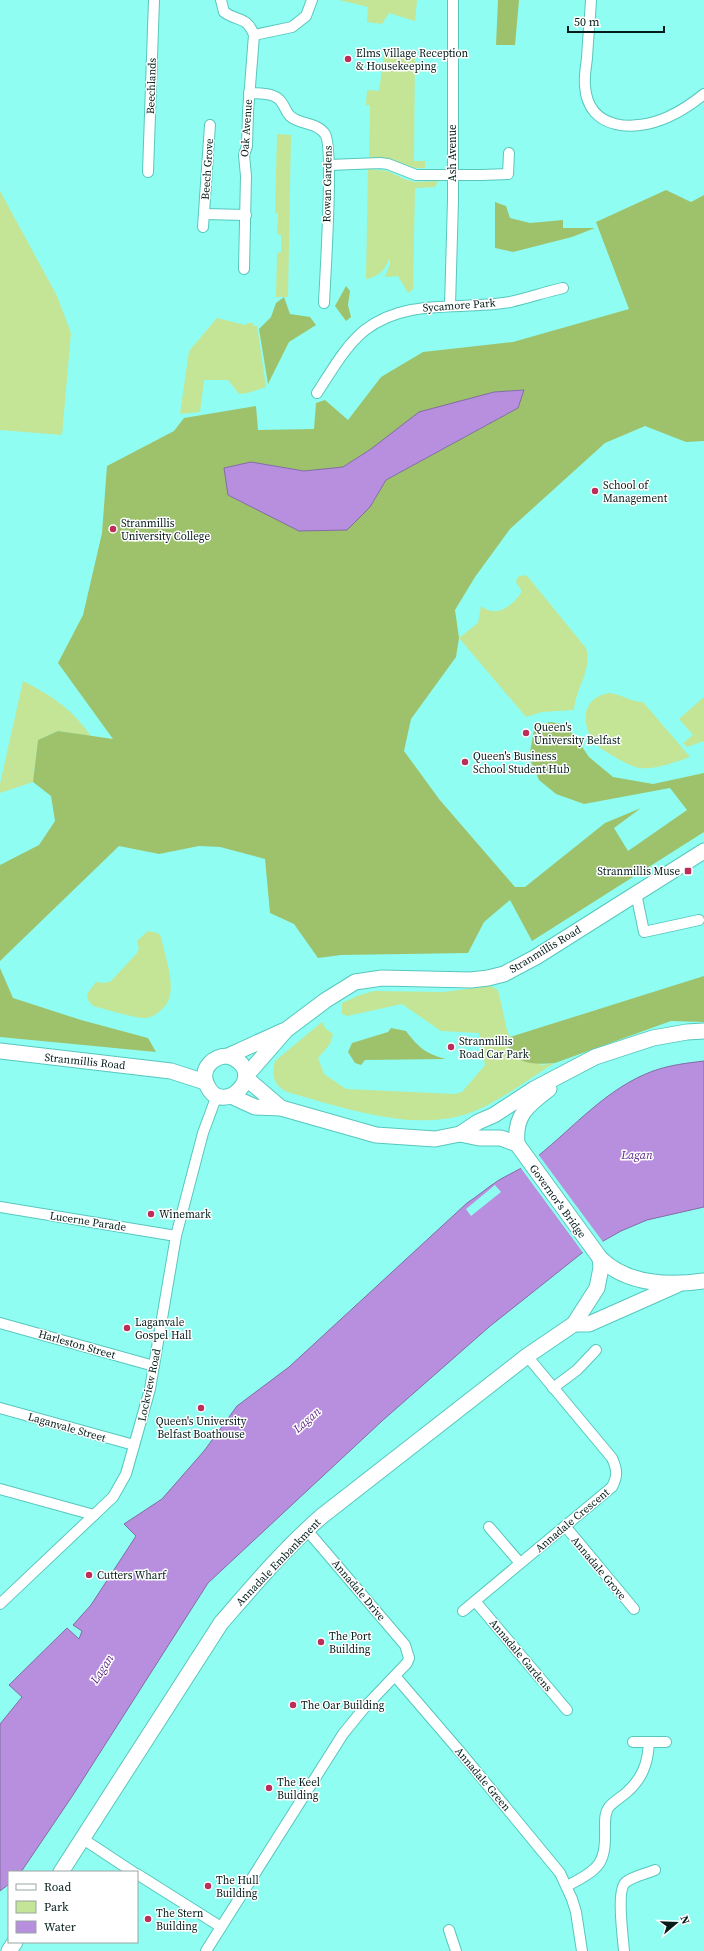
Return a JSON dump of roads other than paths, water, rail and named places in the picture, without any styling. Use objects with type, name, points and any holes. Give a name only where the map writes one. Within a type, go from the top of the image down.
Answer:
[{"type":"street","name":"Beechlands","points":[[148,172],[154,0]]},
{"type":"street","points":[[221,0],[224,12],[245,21],[252,28],[254,35],[292,27],[306,16],[312,0]]},
{"type":"street","name":"Ash Avenue","points":[[450,306],[453,0]]},
{"type":"street","points":[[592,0],[585,85],[588,100],[595,112],[604,121],[618,125],[634,126],[649,123],[667,117],[692,104],[704,94]]},
{"type":"street","name":"Oak Avenue","points":[[244,268],[246,176],[244,154],[247,146],[249,93],[254,35]]},
{"type":"street","name":"Rowan Gardens","points":[[249,93],[275,96],[282,102],[290,116],[322,130],[328,141],[329,165],[324,303]]},
{"type":"street","name":"Beech Grove","points":[[203,227],[210,125]]},
{"type":"street","points":[[329,165],[380,163],[388,164],[416,175],[508,174],[509,153]]},
{"type":"street","name":"Beech Grove","points":[[204,214],[246,215]]},
{"type":"street","name":"Sycamore Park","points":[[316,393],[353,341],[366,329],[409,310],[424,307],[466,307],[510,302],[563,288]]},
{"type":"street","name":"Stranmillis Road","points":[[228,1056],[286,1030],[326,1000],[355,982],[382,978],[471,980],[504,974],[531,960],[704,851]]},
{"type":"street","points":[[636,893],[644,932],[699,920]]},
{"type":"street","name":"Stranmillis Road","points":[[246,1077],[286,1030]]},
{"type":"street","points":[[281,1108],[246,1077],[240,1062],[228,1056],[215,1058],[207,1066],[204,1076],[212,1092],[255,1107],[281,1108],[338,1126],[382,1136],[435,1139],[460,1134],[478,1122],[494,1115],[534,1089],[595,1057],[653,1038],[687,1032],[704,1031]]},
{"type":"street","name":"Stranmillis Road","points":[[0,1051],[171,1071],[206,1082]]},
{"type":"street","name":"Stranmillis Road","points":[[171,1071],[207,1066]]},
{"type":"street","points":[[520,1148],[516,1130],[521,1116],[530,1104],[573,1069]]},
{"type":"street","points":[[224,1096],[240,1090],[246,1077]]},
{"type":"street","name":"Lockview Road","points":[[0,1604],[113,1497],[126,1474],[143,1416],[154,1366],[176,1236],[203,1133],[224,1096]]},
{"type":"street","points":[[460,1134],[479,1138],[501,1138],[520,1148]]},
{"type":"street","name":"Governor's Bridge","points":[[520,1148],[598,1256]]},
{"type":"street","name":"Lucerne Parade","points":[[0,1207],[176,1236]]},
{"type":"street","name":"Annadale Embankment","points":[[598,1256],[609,1268],[639,1280],[680,1284],[704,1281]]},
{"type":"street","name":"Annadale Embankment","points":[[62,1871],[221,1623],[306,1529],[527,1356],[574,1324],[598,1288],[601,1268],[598,1256]]},
{"type":"street","name":"Annadale Embankment","points":[[574,1324],[589,1324],[680,1284]]},
{"type":"street","name":"Harleston Street","points":[[0,1322],[154,1366]]},
{"type":"street","points":[[553,1388],[577,1370],[596,1350]]},
{"type":"street","name":"Annadale Crescent","points":[[463,1612],[612,1487],[617,1475],[612,1458],[527,1356]]},
{"type":"street","name":"Laganvale Street","points":[[0,1408],[134,1445]]},
{"type":"street","points":[[0,1489],[94,1515]]},
{"type":"street","name":"Annadale Grove","points":[[565,1526],[634,1609]]},
{"type":"street","points":[[489,1527],[520,1563]]},
{"type":"street","name":"Annadale Drive","points":[[306,1529],[405,1645],[409,1652],[409,1658],[407,1663],[395,1676]]},
{"type":"street","name":"Annadale Gardens","points":[[476,1601],[567,1710]]},
{"type":"street","points":[[206,1951],[343,1734],[365,1707],[395,1676]]},
{"type":"street","name":"Annadale Green","points":[[395,1676],[551,1861],[567,1886],[576,1912],[582,1951]]},
{"type":"street","points":[[632,1742],[666,1742]]},
{"type":"street","points":[[567,1886],[589,1874],[603,1858],[606,1841],[606,1814],[609,1807],[630,1789],[642,1774],[648,1752],[648,1742]]},
{"type":"street","points":[[83,1839],[131,1871]]},
{"type":"street","points":[[624,1951],[620,1898],[622,1886],[633,1878],[655,1870]]},
{"type":"street","points":[[138,1875],[221,1927]]},
{"type":"street","points":[[449,1930],[456,1951]]},
{"type":"water","points":[[524,390],[518,408],[386,480],[370,507],[347,530],[299,531],[228,495],[224,468],[251,462],[304,471],[343,467],[371,449],[419,412],[494,392]]},
{"type":"water","name":"Lagan","points":[[704,1061],[704,1207],[647,1220],[621,1231],[582,1253],[489,1327],[382,1421],[208,1583],[73,1795],[22,1871],[8,1871],[8,1885],[0,1891],[0,1724],[22,1697],[9,1685],[67,1628],[79,1639],[82,1631],[73,1625],[91,1605],[136,1536],[124,1524],[162,1499],[204,1451],[237,1406],[289,1367],[467,1203],[499,1180],[533,1160],[606,1097],[621,1087],[636,1078],[653,1071],[678,1064]]},
{"type":"place","name":"Elms Village Reception & Housekeeping","points":[[348,59]]},
{"type":"place","name":"School of Management","points":[[595,491]]},
{"type":"place","name":"Stranmillis University College","points":[[113,529]]},
{"type":"place","name":"Queen's University Belfast","points":[[526,733]]},
{"type":"place","name":"Queen's Business School Student Hub","points":[[465,762]]},
{"type":"place","name":"Stranmillis Muse","points":[[688,871]]},
{"type":"place","name":"Stranmillis Road Car Park","points":[[451,1047]]},
{"type":"place","name":"Winemark","points":[[151,1214]]},
{"type":"place","name":"Laganvale Gospel Hall","points":[[127,1328]]},
{"type":"place","name":"Queen's University Belfast Boathouse","points":[[201,1408]]},
{"type":"place","name":"Cutters Wharf","points":[[89,1575]]},
{"type":"place","name":"The Port Building","points":[[321,1642]]},
{"type":"place","name":"The Oar Building","points":[[293,1705]]},
{"type":"place","name":"The Keel Building","points":[[269,1788]]},
{"type":"place","name":"The Hull Building","points":[[208,1886]]},
{"type":"place","name":"The Stern Building","points":[[148,1919]]}]
